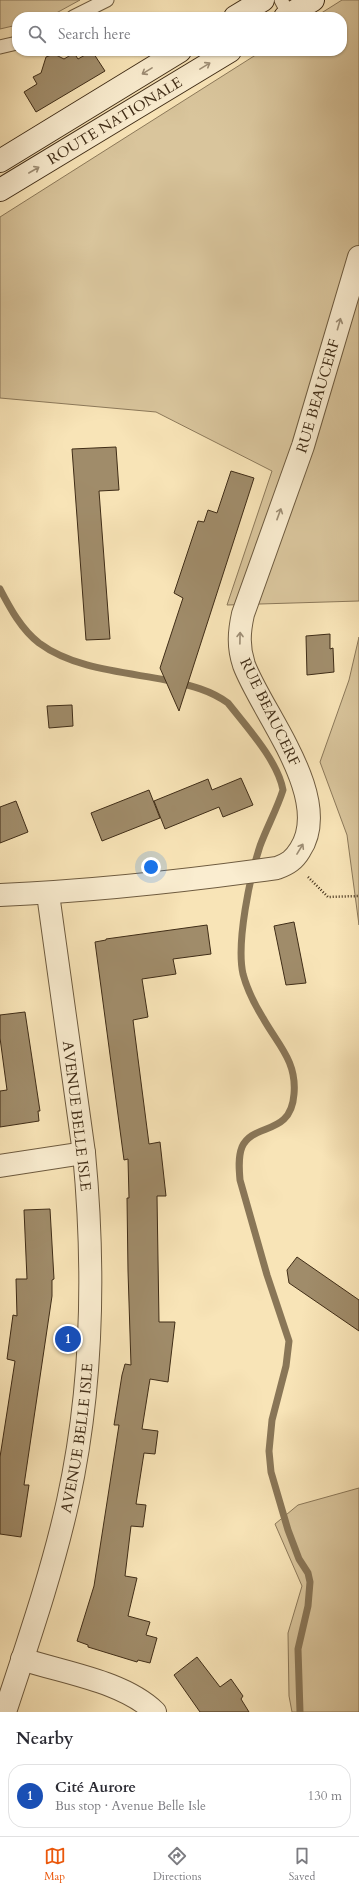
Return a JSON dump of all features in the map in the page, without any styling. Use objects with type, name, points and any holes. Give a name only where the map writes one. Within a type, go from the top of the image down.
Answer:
[{"type":"street","points":[[243,12],[263,0]]},
{"type":"street","points":[[285,11],[313,0]]},
{"type":"street","name":"ROUTE NATIONALE","points":[[0,161],[172,56]]},
{"type":"street","name":"ROUTE NATIONALE","points":[[0,190],[222,56]]},
{"type":"street","name":"RUE BEAUCERF","points":[[293,860],[303,845],[306,836],[308,824],[307,801],[300,773],[258,694],[244,664],[239,639],[240,626],[248,598],[303,446],[359,256]]},
{"type":"street","points":[[0,895],[48,894],[135,886],[269,869],[286,865],[293,860]]},
{"type":"street","name":"AVENUE BELLE ISLE","points":[[5,1712],[56,1548],[73,1472],[82,1419],[91,1298],[91,1230],[84,1153],[48,894]]},
{"type":"street","points":[[0,1166],[84,1153]]},
{"type":"street","points":[[22,1659],[110,1685],[131,1694],[154,1712]]},
{"type":"lane","points":[[83,12],[107,0]]},
{"type":"lane","points":[[0,47],[12,44]]},
{"type":"path","points":[[293,860],[328,897],[359,896]]},
{"type":"shaded area","points":[[0,0],[80,0],[58,12],[12,12],[12,26],[0,29]]},
{"type":"shaded area","points":[[342,0],[359,0],[359,601],[227,605],[272,471],[156,412],[0,398],[0,217],[254,56],[347,56],[347,12],[323,12]]},
{"type":"shaded area","points":[[359,637],[359,925],[347,835],[320,762],[349,680]]},
{"type":"shaded area","points":[[359,1488],[359,1712],[292,1712],[289,1696],[288,1633],[302,1586],[275,1524],[298,1505]]},
{"type":"building","points":[[58,56],[64,59],[69,56],[76,56],[78,59],[83,56],[95,56],[105,71],[36,112],[24,92],[37,84],[33,77],[41,73],[46,57]]},
{"type":"building","points":[[116,447],[119,490],[99,491],[110,639],[86,640],[72,449]]},
{"type":"building","points":[[231,471],[254,478],[179,711],[160,668],[183,598],[174,593],[198,521],[204,522],[208,510],[217,513]]},
{"type":"building","points":[[330,634],[330,649],[333,648],[334,672],[307,675],[306,636]]},
{"type":"building","points":[[72,705],[73,726],[49,728],[47,706]]},
{"type":"building","points":[[241,778],[253,805],[223,817],[219,807],[165,829],[154,801],[208,779],[212,790]]},
{"type":"building","points":[[149,790],[160,818],[102,841],[91,813]]},
{"type":"building","points":[[16,801],[28,832],[0,843],[0,807]]},
{"type":"building","points":[[294,922],[306,983],[286,985],[274,926]]},
{"type":"building","points":[[207,925],[211,954],[173,959],[176,974],[142,979],[148,1017],[133,1020],[149,1144],[160,1142],[166,1196],[157,1196],[159,1322],[175,1322],[168,1382],[150,1379],[142,1429],[158,1431],[155,1454],[144,1453],[136,1504],[146,1505],[143,1527],[131,1526],[125,1576],[137,1578],[128,1616],[150,1622],[146,1635],[157,1638],[150,1663],[138,1660],[137,1662],[88,1647],[88,1645],[77,1641],[94,1586],[119,1425],[114,1425],[122,1375],[125,1364],[131,1365],[128,1271],[128,1159],[124,1160],[95,942],[106,939]]},
{"type":"building","points":[[25,1012],[40,1111],[38,1111],[39,1121],[0,1127],[0,1091],[7,1090],[0,1038],[0,1015]]},
{"type":"building","points":[[50,1209],[54,1279],[52,1280],[52,1296],[24,1485],[29,1485],[21,1537],[0,1534],[0,1457],[15,1361],[7,1359],[13,1315],[17,1316],[16,1279],[27,1279],[24,1210]]},
{"type":"building","points":[[297,1257],[359,1300],[359,1331],[289,1283],[287,1270]]},
{"type":"building","points":[[197,1657],[220,1687],[231,1679],[243,1696],[241,1699],[249,1712],[200,1712],[174,1675]]},
{"type":"waterway","points":[[0,589],[21,625],[39,643],[53,652],[83,664],[117,672],[166,680],[206,691],[221,698],[228,703],[260,744],[275,767],[283,790],[260,846],[252,874],[245,910],[241,945],[241,961],[243,974],[252,997],[285,1054],[293,1072],[294,1094],[291,1108],[286,1117],[279,1123],[254,1134],[247,1139],[242,1147],[239,1167],[240,1180],[267,1275],[289,1341],[286,1366],[272,1420],[269,1451],[271,1472],[288,1530],[299,1559],[308,1573],[310,1582],[308,1606],[298,1649],[300,1712]]},
{"type":"place","name":"Cité Aurore","points":[[68,1339]]}]
